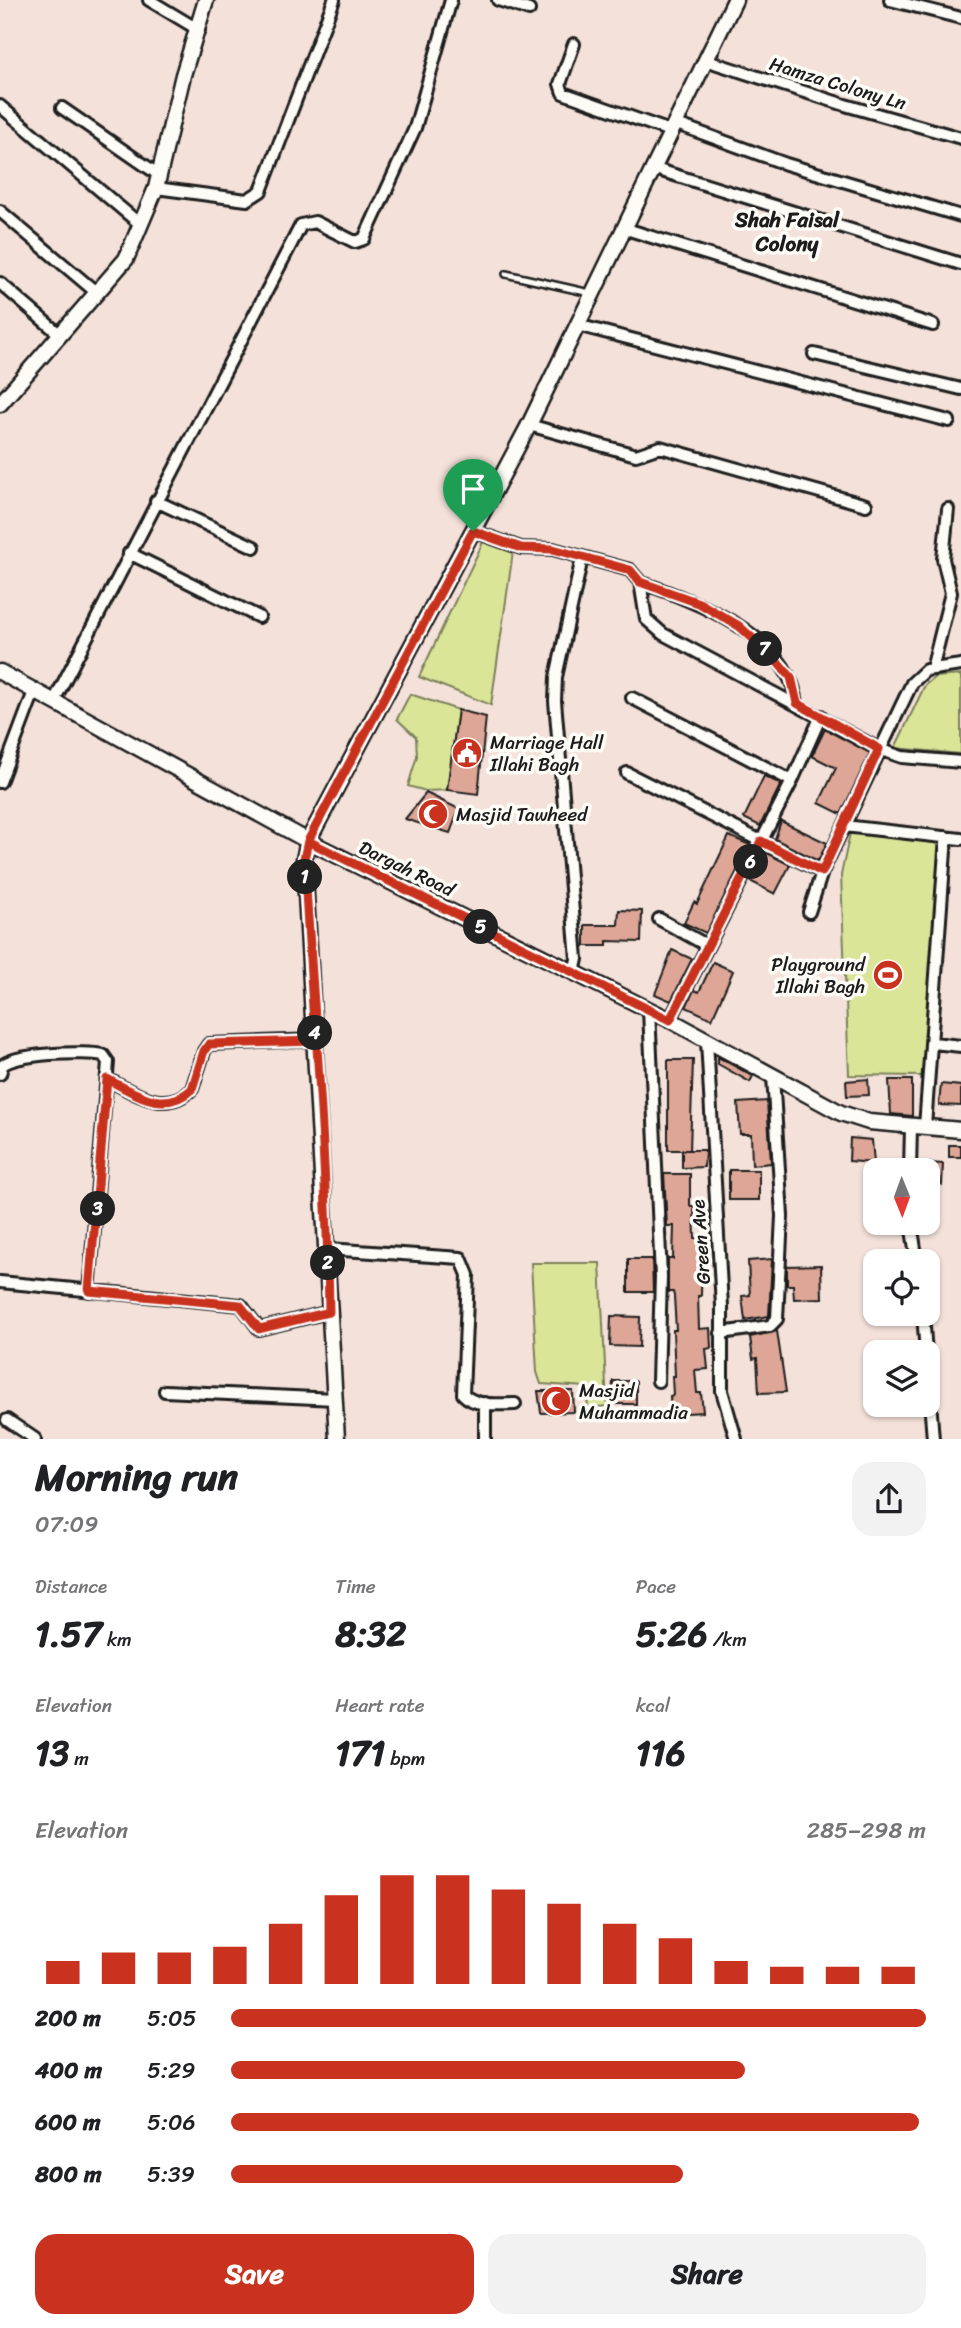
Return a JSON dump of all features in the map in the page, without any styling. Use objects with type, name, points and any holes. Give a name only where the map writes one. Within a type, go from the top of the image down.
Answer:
[{"type":"street","points":[[149,0],[199,30]]},
{"type":"street","points":[[0,404],[58,333],[126,259],[158,181],[183,75],[199,30],[206,0]]},
{"type":"street","points":[[62,108],[158,181],[247,200],[256,198],[334,0]]},
{"type":"street","points":[[55,699],[301,225],[314,222],[355,242],[364,239],[415,128],[451,0]]},
{"type":"street","points":[[498,0],[528,10]]},
{"type":"street","points":[[337,1439],[304,859],[308,841],[529,425],[590,293],[735,0]]},
{"type":"street","points":[[890,0],[961,18]]},
{"type":"street","points":[[574,44],[560,84],[563,93],[961,216]]},
{"type":"street","name":"Hamza Colony Ln","points":[[705,60],[845,105],[961,138]]},
{"type":"street","points":[[0,106],[141,225]]},
{"type":"street","points":[[652,168],[961,264]]},
{"type":"street","points":[[0,211],[97,293]]},
{"type":"street","points":[[624,228],[933,325]]},
{"type":"street","points":[[0,283],[58,333]]},
{"type":"street","points":[[577,325],[948,421]]},
{"type":"street","points":[[814,354],[961,390]]},
{"type":"street","points":[[529,425],[636,454],[660,447],[866,505]]},
{"type":"street","points":[[156,501],[254,547]]},
{"type":"street","points":[[932,669],[950,593],[943,559],[948,509]]},
{"type":"street","points":[[473,531],[521,548],[553,549],[630,570],[640,582],[646,619],[663,634],[879,749],[902,757],[961,762]]},
{"type":"street","points":[[129,553],[259,617]]},
{"type":"street","points":[[574,973],[577,959],[555,701],[556,677],[582,558]]},
{"type":"street","points":[[640,582],[699,603],[739,626],[786,670],[794,685],[797,703]]},
{"type":"street","points":[[809,912],[822,872],[912,683],[918,674],[961,665]]},
{"type":"street","name":"Dargah Road","points":[[0,672],[55,699],[308,841],[670,1020],[854,1119],[961,1130]]},
{"type":"street","points":[[0,782],[35,689]]},
{"type":"street","points":[[632,698],[792,780]]},
{"type":"street","points":[[670,1020],[792,780],[821,716]]},
{"type":"street","points":[[627,773],[822,872]]},
{"type":"street","points":[[844,826],[961,839]]},
{"type":"street","points":[[912,1158],[933,1043],[946,837]]},
{"type":"street","points":[[659,919],[708,946]]},
{"type":"street","points":[[649,1010],[661,1277],[658,1381]]},
{"type":"street","points":[[107,1079],[150,1101],[169,1102],[192,1089],[204,1051],[209,1044],[315,1041]]},
{"type":"street","name":"Green Ave","points":[[707,1041],[722,1306],[722,1391],[736,1439]]},
{"type":"street","points":[[933,1043],[961,1046]]},
{"type":"street","points":[[0,1074],[6,1061],[13,1059],[84,1053],[106,1057],[107,1079],[89,1291]]},
{"type":"street","points":[[721,1333],[770,1326],[777,1319],[782,1216],[773,1076]]},
{"type":"street","points":[[328,1249],[461,1258],[468,1275],[463,1394],[468,1399],[485,1404],[515,1404]]},
{"type":"street","points":[[0,1282],[240,1305],[259,1329],[329,1312]]},
{"type":"street","points":[[165,1391],[335,1399]]},
{"type":"street","points":[[485,1404],[485,1439]]},
{"type":"street","points":[[931,1417],[933,1439]]},
{"type":"street","points":[[6,1420],[34,1439]]},
{"type":"lane","points":[[506,274],[590,293]]},
{"type":"green space","points":[[484,540],[513,552],[491,705],[419,677]]},
{"type":"green space","points":[[961,675],[961,754],[895,748],[925,685],[935,677]]},
{"type":"green space","points":[[410,694],[458,710],[447,790],[426,791],[408,786],[417,756],[416,737],[397,719]]},
{"type":"green space","name":"Playground Illahi Bagh","points":[[850,833],[942,843],[923,1076],[849,1075],[841,875]]},
{"type":"green space","points":[[531,1263],[600,1263],[607,1406],[588,1408],[586,1387],[541,1384],[537,1372]]},
{"type":"building","name":"Marriage Hall Illahi Bagh","points":[[458,710],[486,717],[478,794],[447,790]]},
{"type":"building","points":[[825,729],[870,753],[841,814],[819,803],[836,768],[812,756]]},
{"type":"building","points":[[764,776],[781,784],[760,826],[744,818]]},
{"type":"building","name":"Masjid Tawheed","points":[[426,793],[459,809],[450,833],[405,819]]},
{"type":"building","points":[[781,821],[827,843],[818,861],[775,839]]},
{"type":"building","points":[[729,836],[750,845],[706,933],[684,923],[694,902],[697,904]]},
{"type":"building","points":[[765,852],[790,865],[775,894],[750,881]]},
{"type":"building","points":[[619,910],[642,911],[641,942],[607,941],[607,946],[585,946],[585,925],[618,925]]},
{"type":"building","points":[[672,950],[692,959],[671,1001],[655,994]]},
{"type":"building","points":[[713,962],[733,971],[712,1019],[686,1007],[694,990],[699,992]]},
{"type":"building","points":[[718,1057],[753,1076],[750,1082],[718,1064]]},
{"type":"building","points":[[668,1060],[693,1060],[690,1150],[668,1150]]},
{"type":"building","points":[[868,1079],[869,1095],[847,1096],[846,1081]]},
{"type":"building","points":[[889,1080],[912,1080],[912,1116],[891,1114]]},
{"type":"building","points":[[941,1084],[961,1086],[961,1106],[939,1105]]},
{"type":"building","points":[[767,1101],[771,1163],[752,1165],[751,1134],[740,1134],[738,1103]]},
{"type":"building","points":[[850,1138],[872,1140],[874,1158],[863,1158],[863,1162],[849,1161]]},
{"type":"building","points":[[949,1145],[961,1145],[961,1157],[949,1157]]},
{"type":"building","points":[[682,1150],[705,1150],[704,1167],[682,1168]]},
{"type":"building","points":[[940,1164],[943,1164],[940,1185]]},
{"type":"building","points":[[729,1170],[759,1170],[759,1200],[729,1200]]},
{"type":"building","points":[[664,1174],[690,1174],[690,1206],[694,1206],[695,1238],[702,1239],[699,1329],[710,1328],[711,1348],[706,1349],[708,1369],[695,1370],[697,1393],[701,1393],[703,1412],[671,1414],[672,1376],[675,1376],[673,1330],[676,1330],[674,1296],[673,1292],[668,1292],[668,1259],[673,1259],[674,1226],[667,1226]]},
{"type":"building","points":[[628,1259],[652,1259],[653,1292],[628,1292]]},
{"type":"building","points":[[772,1259],[769,1316],[745,1320],[742,1296],[750,1295],[748,1261]]},
{"type":"building","points":[[821,1265],[822,1298],[794,1299],[793,1285],[787,1285],[787,1266]]},
{"type":"building","points":[[611,1316],[640,1317],[639,1347],[610,1346]]},
{"type":"building","points":[[777,1331],[786,1392],[759,1393],[757,1358],[753,1359],[750,1337]]},
{"type":"building","points":[[613,1381],[636,1381],[636,1404],[612,1404]]},
{"type":"building","name":"Masjid Muhammadia","points":[[538,1391],[573,1391],[574,1412],[541,1413]]},
{"type":"place","name":"Marriage Hall Illahi Bagh","points":[[467,753]]},
{"type":"place","name":"Masjid Tawheed","points":[[433,814]]},
{"type":"place","name":"Playground Illahi Bagh","points":[[888,975]]},
{"type":"place","name":"Masjid Muhammadia","points":[[556,1401]]},
{"type":"district","name":"Shah Faisal Colony","points":[[787,232]]},
{"type":"route","points":[[473,531],[315,823],[308,841],[304,859],[315,1041],[328,1249],[329,1312],[259,1329],[253,1325],[245,1308],[240,1305],[89,1291],[97,1222],[107,1079],[150,1101],[169,1102],[186,1095],[192,1089],[204,1051],[209,1044],[220,1041],[315,1041],[310,950],[304,859],[308,841],[670,1020],[761,841],[822,872],[879,749],[797,703],[794,685],[786,670],[739,626],[699,603],[640,582],[638,576],[630,570],[582,558],[566,551],[521,548],[473,531]]}]
